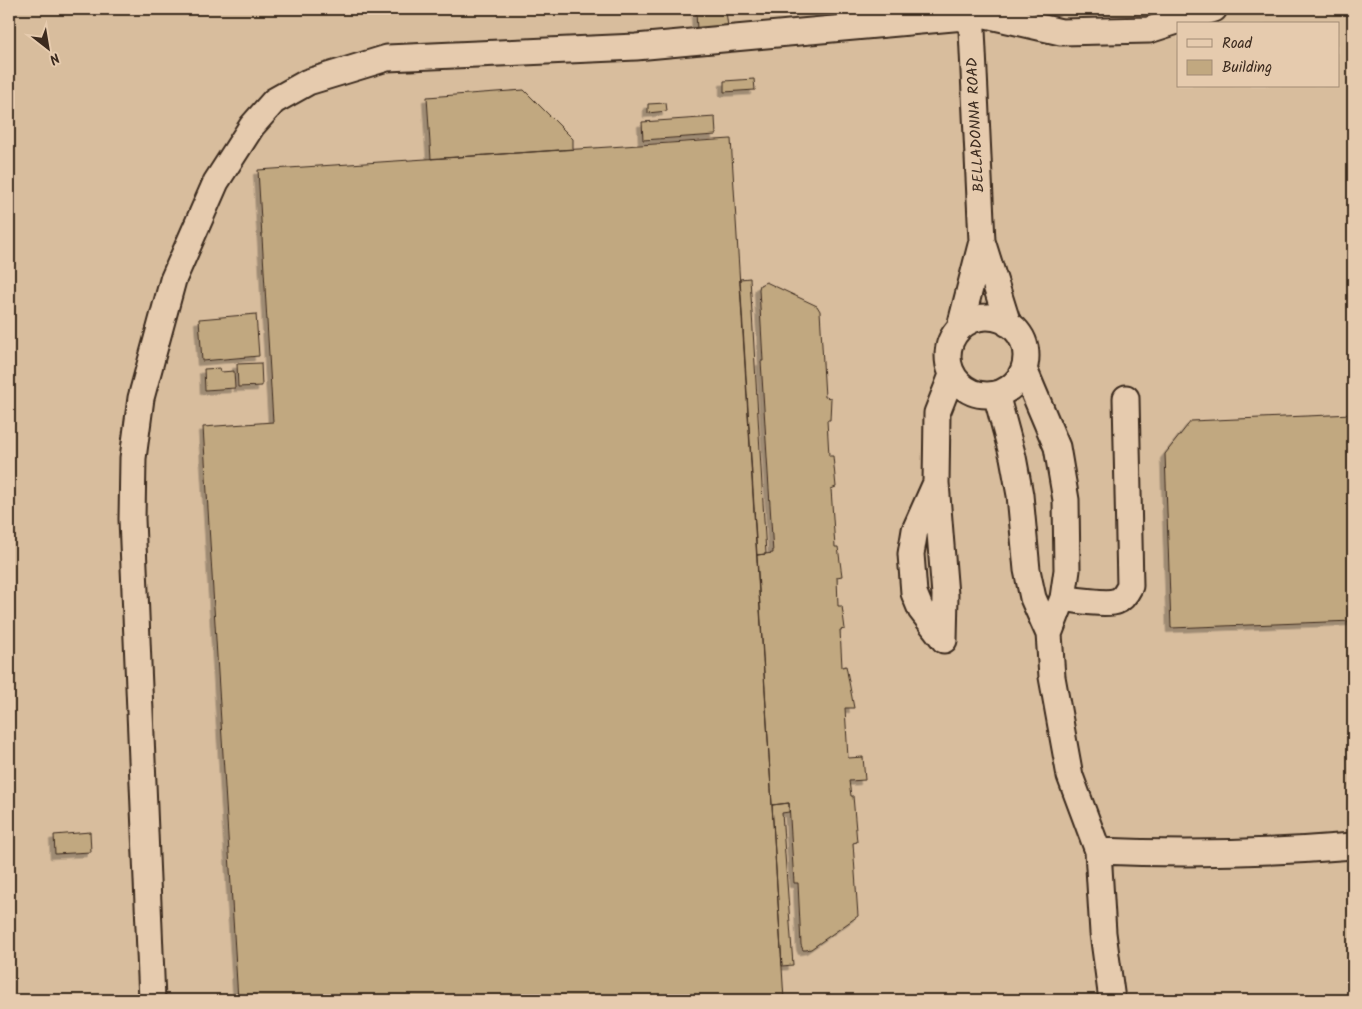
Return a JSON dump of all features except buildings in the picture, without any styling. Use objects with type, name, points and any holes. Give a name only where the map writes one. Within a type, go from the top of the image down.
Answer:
[{"type":"street","points":[[152,1000],[132,519],[132,458],[141,398],[173,280],[216,182],[252,126],[274,101],[308,82],[387,58],[636,47],[971,12],[1061,32],[1149,30],[1214,9]]},
{"type":"street","name":"BELLADONNA ROAD","points":[[971,12],[982,242],[1008,324],[1018,332],[1024,344],[1026,356],[1024,369]]},
{"type":"street","name":"BELLADONNA ROAD","points":[[952,375],[948,362],[948,350],[952,338],[960,327],[982,242]]},
{"type":"street","points":[[960,327],[971,320],[984,317],[996,318],[1008,324]]},
{"type":"street","points":[[936,482],[915,530],[911,554],[914,593],[921,610],[944,640],[945,595],[936,482],[936,413],[952,375],[960,385],[971,392],[983,395],[996,394],[1008,389],[1024,369]]},
{"type":"street","points":[[1024,369],[1057,447],[1065,491],[1068,531],[1067,570],[1063,598],[1049,634]]},
{"type":"street","points":[[996,394],[1013,457],[1020,495],[1027,570],[1033,598],[1049,634],[1052,677],[1070,776],[1098,851],[1102,934],[1112,1000]]},
{"type":"street","points":[[1063,598],[1084,602],[1117,602],[1125,595],[1130,586],[1126,398]]},
{"type":"street","points":[[1098,851],[1240,853],[1353,846]]},
{"type":"shaded area","points":[[9,9],[1353,9],[1353,1000],[10,1000]]}]
